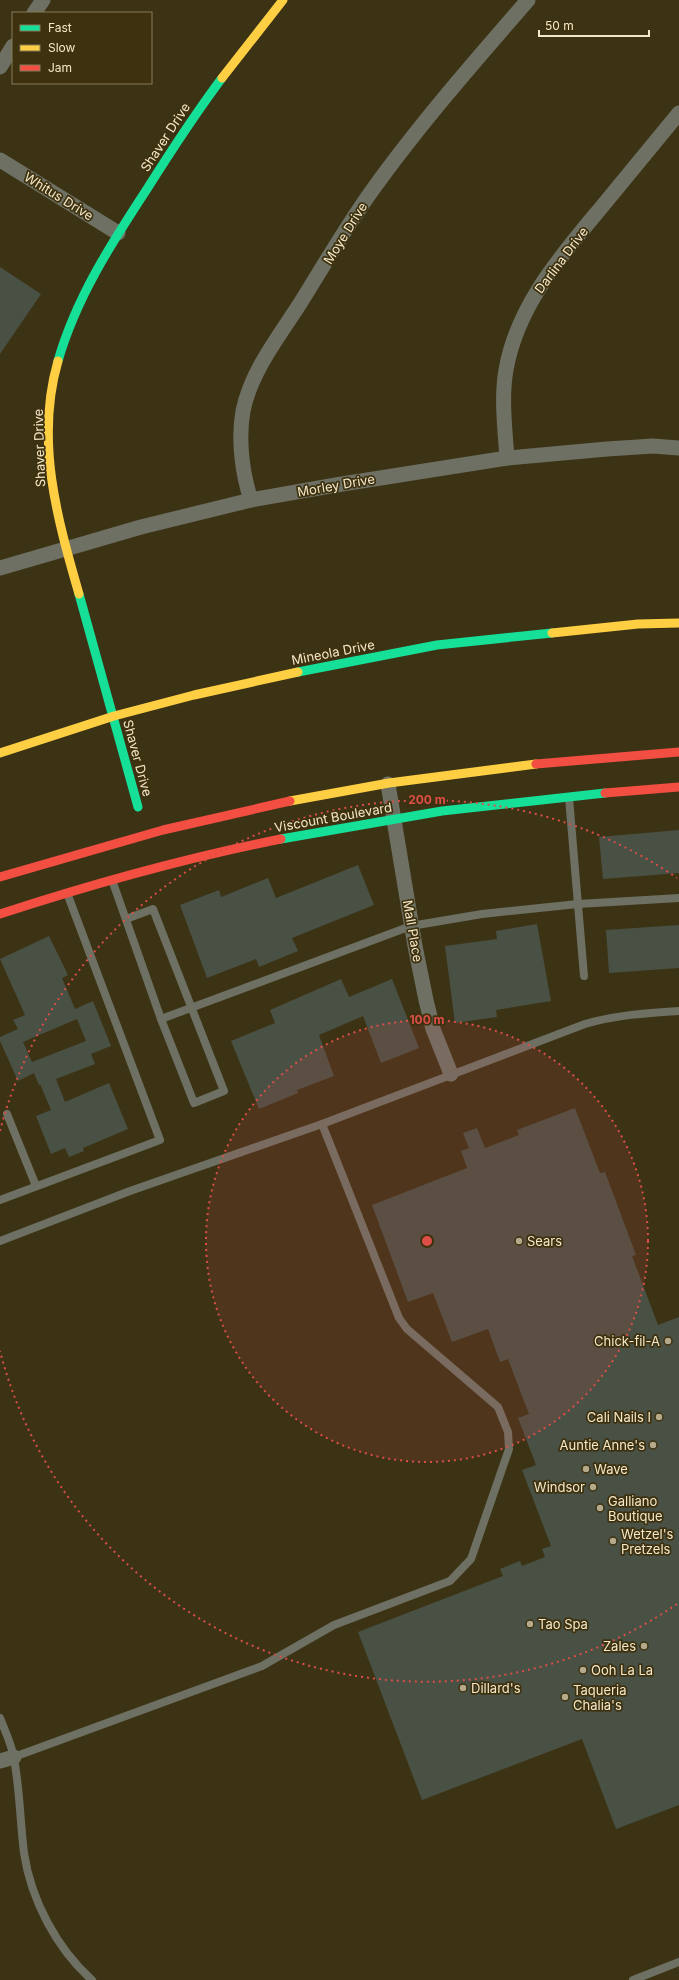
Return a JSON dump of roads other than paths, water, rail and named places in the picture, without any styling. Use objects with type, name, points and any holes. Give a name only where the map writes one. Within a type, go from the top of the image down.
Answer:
[{"type":"street","points":[[35,12],[43,0]]},
{"type":"street","name":"Shaver Drive","points":[[138,807],[67,547],[57,517],[50,470],[50,399],[66,333],[84,293],[118,233],[197,111],[283,0]]},
{"type":"street","name":"Moye Drive","points":[[252,500],[248,491],[241,445],[243,411],[247,396],[267,356],[370,193],[470,68],[528,0]]},
{"type":"street","points":[[0,66],[12,48]]},
{"type":"street","name":"Darlina Drive","points":[[507,458],[504,414],[506,370],[521,321],[537,289],[567,249],[679,112]]},
{"type":"street","name":"Whitus Drive","points":[[0,160],[118,233]]},
{"type":"street","name":"Morley Drive","points":[[0,568],[67,547],[252,500],[507,458],[653,446],[679,448]]},
{"type":"street","name":"Mineola Drive","points":[[0,753],[114,716],[250,682],[438,645],[596,628],[679,623]]},
{"type":"street","name":"Viscount Boulevard","points":[[0,878],[102,847],[218,817],[292,801],[388,784],[540,764],[679,752]]},
{"type":"street","name":"Mall Place","points":[[388,784],[411,926],[433,1029],[451,1074]]},
{"type":"street","name":"Viscount Boulevard","points":[[0,914],[110,876],[231,848],[339,827],[505,803],[679,787]]},
{"type":"street","points":[[102,847],[106,860]]},
{"type":"lane","points":[[569,796],[584,976]]},
{"type":"lane","points":[[110,876],[161,1019],[194,1103],[224,1091],[153,909],[126,919]]},
{"type":"lane","points":[[0,1200],[160,1140],[66,892]]},
{"type":"lane","points":[[161,1019],[411,926],[482,914],[578,904],[679,898]]},
{"type":"lane","points":[[0,1241],[130,1191],[322,1124],[585,1024],[610,1016],[679,1011]]},
{"type":"lane","points":[[7,1114],[36,1186]]},
{"type":"lane","points":[[7,1759],[262,1666],[334,1625],[450,1581],[471,1558],[509,1448],[508,1432],[498,1407],[407,1329],[399,1318],[322,1124]]},
{"type":"lane","points":[[0,1718],[24,1854],[36,1896],[47,1921],[65,1950],[92,1980]]},
{"type":"lane","points":[[633,1980],[679,1962]]},
{"type":"place","name":"Sears","points":[[519,1241]]},
{"type":"place","name":"Chick-fil-A","points":[[668,1341]]},
{"type":"place","name":"Cali Nails I","points":[[659,1417]]},
{"type":"place","name":"Auntie Anne's","points":[[653,1445]]},
{"type":"place","name":"Wave","points":[[586,1469]]},
{"type":"place","name":"Windsor","points":[[593,1487]]},
{"type":"place","name":"Galliano Boutique","points":[[600,1508]]},
{"type":"place","name":"Wetzel's Pretzels","points":[[613,1541]]},
{"type":"place","name":"Tao Spa","points":[[530,1624]]},
{"type":"place","name":"Zales","points":[[644,1646]]},
{"type":"place","name":"Ooh La La","points":[[583,1670]]},
{"type":"place","name":"Dillard's","points":[[463,1688]]},
{"type":"place","name":"Taqueria Chalia's","points":[[565,1697]]}]
